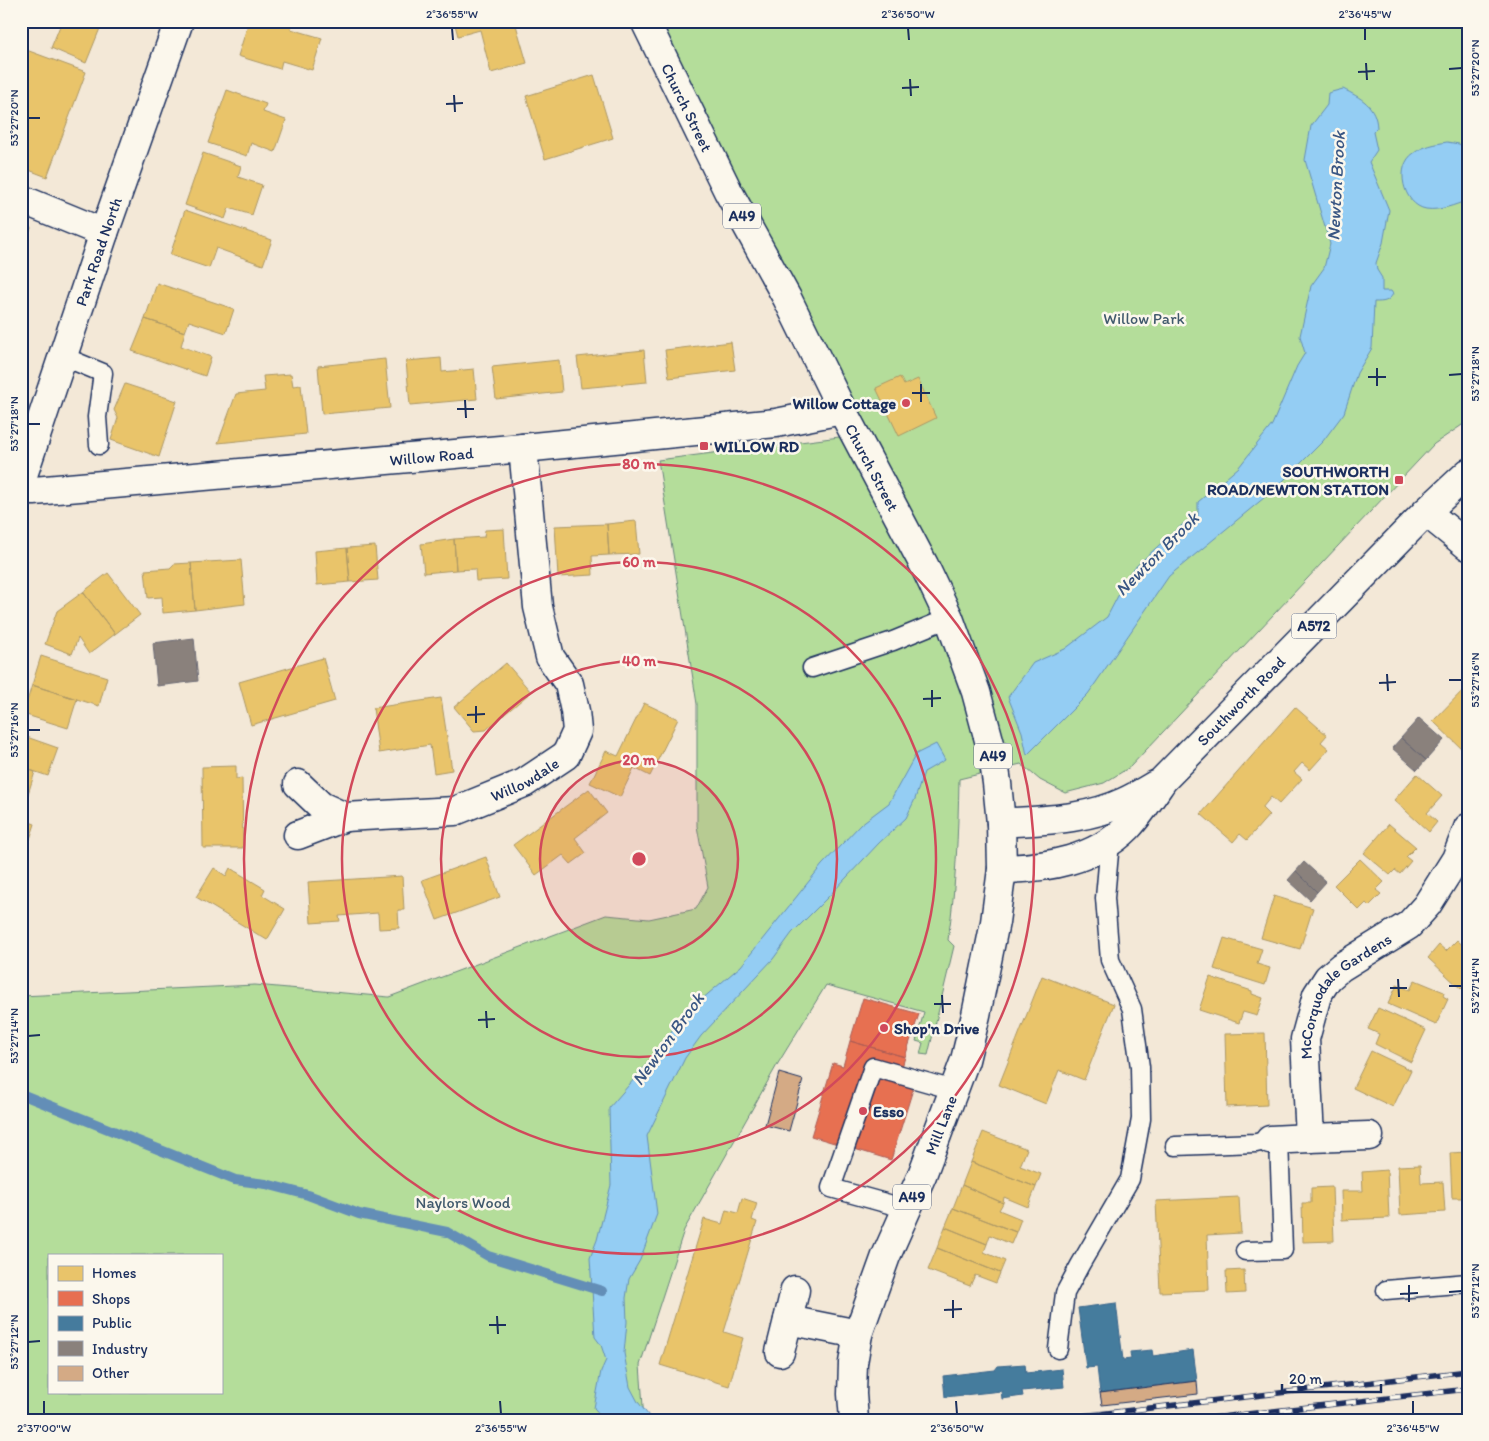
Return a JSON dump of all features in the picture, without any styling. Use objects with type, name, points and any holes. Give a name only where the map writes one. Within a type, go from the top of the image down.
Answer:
[{"type":"street","name":"Park Road North","points":[[21,482],[104,233],[179,21]]},
{"type":"street","name":"Church Street","points":[[645,21],[728,191],[787,298],[842,410],[924,565],[949,618],[976,692],[993,755],[1001,823]]},
{"type":"street","points":[[21,198],[104,233]]},
{"type":"street","name":"Willow Road","points":[[21,491],[523,448],[776,423],[842,410]]},
{"type":"street","name":"Willowdale","points":[[298,835],[345,817],[455,811],[524,783],[566,755],[577,731],[575,711],[569,684],[550,658],[538,607],[523,448]]},
{"type":"street","name":"Southworth Road","points":[[1002,869],[1026,869],[1065,861],[1092,852],[1110,842],[1145,806],[1163,780],[1426,512],[1468,473]]},
{"type":"street","points":[[1426,512],[1468,546]]},
{"type":"street","name":"Southworth Road","points":[[1001,823],[1072,817],[1092,813],[1125,802],[1163,780]]},
{"type":"street","name":"Willowdale","points":[[298,784],[320,806],[345,817]]},
{"type":"street","name":"Mill Lane","points":[[854,1420],[852,1394],[858,1334],[886,1256],[922,1175],[966,1060],[995,922],[1002,869],[1001,823]]},
{"type":"street","name":"McCorquodale Gardens","points":[[1310,1138],[1305,1039],[1317,994],[1328,978],[1341,967],[1408,925],[1427,905],[1456,859],[1468,828]]},
{"type":"street","points":[[1274,1140],[1369,1136]]},
{"type":"street","points":[[780,1352],[795,1290]]},
{"type":"street","points":[[788,1320],[858,1334]]},
{"type":"lane","points":[[62,356],[103,372],[97,417],[99,445]]},
{"type":"lane","points":[[812,668],[893,641],[949,618]]},
{"type":"lane","points":[[1058,1349],[1065,1293],[1130,1179],[1141,1119],[1140,1067],[1132,1009],[1110,960],[1105,898],[1110,842]]},
{"type":"lane","points":[[907,1209],[831,1188],[873,1067],[954,1090]]},
{"type":"lane","points":[[1175,1146],[1274,1140],[1283,1250],[1245,1251]]},
{"type":"lane","points":[[1386,1290],[1468,1283]]},
{"type":"green space","name":"Willow Park","points":[[645,21],[1468,21],[1468,421],[1434,444],[1130,767],[1104,783],[1065,793],[1040,780],[1021,764],[959,779],[956,860],[948,940],[954,946],[928,1055],[920,1054],[923,1043],[916,1041],[924,1012],[826,985],[777,1065],[684,1230],[640,1365],[644,1420],[21,1420],[21,996],[255,985],[389,997],[606,915],[649,919],[696,909],[708,887],[697,826],[697,704],[658,460],[871,433],[792,296]]},
{"type":"water","name":"Newton Brook","points":[[1343,89],[1366,103],[1374,113],[1376,120],[1377,128],[1373,132],[1377,150],[1369,162],[1389,210],[1383,243],[1376,263],[1377,270],[1382,278],[1382,291],[1391,291],[1393,294],[1385,301],[1374,302],[1372,348],[1357,373],[1344,413],[1323,441],[1276,488],[1169,576],[1088,694],[1027,755],[1022,732],[1008,697],[1033,663],[1065,649],[1107,617],[1131,571],[1170,535],[1198,515],[1198,502],[1239,467],[1272,425],[1297,366],[1305,353],[1300,336],[1311,286],[1324,268],[1330,244],[1305,160],[1311,126],[1327,105],[1328,93]]},
{"type":"water","points":[[1447,142],[1459,144],[1468,149],[1468,200],[1437,209],[1426,209],[1418,206],[1407,193],[1404,184],[1404,167],[1414,153],[1430,146]]},
{"type":"water","name":"Newton Brook","points":[[936,744],[945,760],[924,772],[906,818],[879,843],[792,933],[773,959],[701,1036],[685,1058],[647,1136],[657,1214],[640,1260],[629,1279],[626,1298],[627,1322],[624,1353],[630,1387],[638,1402],[652,1420],[605,1420],[594,1408],[601,1371],[606,1360],[601,1345],[595,1337],[590,1258],[597,1240],[611,1185],[609,1108],[655,1055],[682,1016],[741,966],[822,865],[861,824],[889,803],[916,754]]},
{"type":"building: Homes","points":[[62,21],[103,21],[86,63],[51,48]]},
{"type":"building: Homes","points":[[249,21],[293,21],[291,29],[322,38],[312,70],[282,61],[280,69],[238,56]]},
{"type":"building: Homes","points":[[454,21],[531,21],[516,25],[527,63],[491,73],[480,30],[458,36]]},
{"type":"building: Homes","points":[[21,48],[86,72],[47,177],[21,167],[21,86],[23,86],[27,76],[21,74]]},
{"type":"building: Homes","points":[[594,75],[613,138],[545,159],[526,96]]},
{"type":"building: Homes","points":[[227,90],[266,104],[263,112],[286,120],[275,152],[251,143],[247,156],[208,143]]},
{"type":"building: Homes","points":[[203,153],[241,166],[238,177],[262,185],[252,215],[229,208],[225,219],[185,205]]},
{"type":"building: Homes","points":[[185,210],[272,240],[263,265],[216,248],[209,268],[170,255]]},
{"type":"building: Homes","points":[[21,224],[31,228],[21,258]]},
{"type":"building: Homes","points":[[157,283],[234,309],[226,333],[189,321],[185,332],[145,319]]},
{"type":"building: Homes","points":[[145,319],[185,332],[181,346],[211,357],[205,376],[132,351]]},
{"type":"building: Homes","points":[[731,342],[735,370],[669,378],[665,350]]},
{"type":"building: Homes","points":[[644,350],[647,382],[581,388],[577,357]]},
{"type":"building: Homes","points":[[441,358],[442,372],[474,369],[477,399],[410,405],[406,361]]},
{"type":"building: Homes","points":[[385,359],[390,408],[322,414],[318,366]]},
{"type":"building: Homes","points":[[559,360],[562,392],[496,399],[492,367]]},
{"type":"building: Homes","points":[[291,374],[293,386],[301,385],[306,434],[218,443],[236,394],[265,391],[263,376]]},
{"type":"building: Homes","name":"Willow Cottage","points":[[900,377],[904,385],[918,379],[936,418],[899,436],[876,388]]},
{"type":"building: Homes","points":[[125,384],[177,401],[159,457],[111,440],[118,418],[114,410]]},
{"type":"building: Homes","points":[[636,521],[639,554],[609,555],[607,524]]},
{"type":"building: Homes","points":[[607,524],[609,555],[592,556],[593,575],[558,577],[555,526]]},
{"type":"building: Homes","points":[[504,529],[507,579],[476,581],[475,569],[456,570],[454,539],[484,537],[485,530]]},
{"type":"building: Homes","points":[[454,539],[456,570],[424,573],[421,544]]},
{"type":"building: Homes","points":[[375,546],[378,580],[350,582],[347,548]]},
{"type":"building: Homes","points":[[347,548],[350,582],[317,585],[315,551]]},
{"type":"building: Homes","points":[[241,560],[245,604],[195,610],[191,563]]},
{"type":"building: Homes","points":[[191,563],[195,610],[163,613],[162,597],[148,598],[145,570],[170,568],[174,564]]},
{"type":"building: Homes","points":[[108,573],[140,615],[115,634],[83,592]]},
{"type":"building: Homes","points":[[83,592],[115,634],[89,654],[78,638],[72,654],[45,644],[57,611]]},
{"type":"building: Homes","points":[[41,656],[107,677],[99,706],[32,685]]},
{"type":"building: Homes","points":[[323,658],[335,701],[251,725],[239,682]]},
{"type":"building: Homes","points":[[506,663],[531,692],[486,730],[474,731],[454,707]]},
{"type":"building: Homes","points":[[32,685],[77,699],[68,728],[23,714]]},
{"type":"building: Homes","points":[[1468,685],[1468,749],[1465,752],[1433,721]]},
{"type":"building: Homes","points":[[441,698],[452,770],[434,773],[430,745],[379,753],[373,708]]},
{"type":"building: Homes","points":[[644,703],[678,719],[650,776],[634,768],[620,797],[590,783],[606,751],[618,756]]},
{"type":"building: Homes","points":[[1295,707],[1327,735],[1321,742],[1329,749],[1310,770],[1302,763],[1294,772],[1302,779],[1279,804],[1271,797],[1262,808],[1269,815],[1247,840],[1240,834],[1233,842],[1201,814]]},
{"type":"building: Homes","points":[[21,735],[58,748],[48,776],[21,767]]},
{"type":"building: Homes","points":[[236,766],[236,779],[242,778],[243,848],[203,848],[202,767]]},
{"type":"building: Homes","points":[[21,767],[35,772],[25,803],[21,802]]},
{"type":"building: Homes","points":[[1417,774],[1442,796],[1427,813],[1437,822],[1429,832],[1394,800]]},
{"type":"building: Homes","points":[[589,789],[607,813],[575,838],[586,853],[571,864],[563,855],[536,875],[513,845]]},
{"type":"building: Homes","points":[[21,819],[35,824],[25,854],[21,853]]},
{"type":"building: Homes","points":[[1389,824],[1416,847],[1406,857],[1411,861],[1400,874],[1395,870],[1390,875],[1364,853]]},
{"type":"building: Homes","points":[[486,857],[500,897],[437,920],[422,880]]},
{"type":"building: Homes","points":[[1360,859],[1384,882],[1376,890],[1381,894],[1369,906],[1366,903],[1359,910],[1334,885]]},
{"type":"building: Homes","points":[[214,868],[226,876],[230,868],[265,889],[262,895],[285,909],[267,940],[196,897]]},
{"type":"building: Homes","points":[[402,876],[404,910],[398,910],[399,928],[379,929],[378,913],[339,916],[340,921],[311,923],[308,882]]},
{"type":"building: Homes","points":[[1274,896],[1313,908],[1300,949],[1261,938]]},
{"type":"building: Homes","points":[[1224,938],[1262,949],[1257,964],[1270,968],[1265,985],[1214,969]]},
{"type":"building: Homes","points":[[1457,940],[1468,950],[1468,982],[1461,989],[1428,958],[1439,945],[1446,951]]},
{"type":"building: Homes","points":[[1042,976],[1114,1004],[1084,1080],[1059,1070],[1046,1104],[999,1085]]},
{"type":"building: Homes","points":[[1210,977],[1252,991],[1252,994],[1263,998],[1257,1016],[1243,1012],[1239,1023],[1199,1010]]},
{"type":"building: Homes","points":[[1415,980],[1444,992],[1443,996],[1448,999],[1436,1025],[1388,1004],[1397,985],[1410,990]]},
{"type":"building: Homes","points":[[1378,1008],[1426,1030],[1411,1062],[1375,1044],[1379,1034],[1368,1029]]},
{"type":"building: Homes","points":[[1265,1033],[1267,1105],[1227,1107],[1225,1034]]},
{"type":"building: Homes","points":[[1371,1051],[1411,1070],[1393,1107],[1353,1088]]},
{"type":"building: Homes","points":[[983,1132],[1027,1149],[1020,1166],[1041,1174],[1036,1187],[971,1162]]},
{"type":"building: Homes","points":[[1467,1152],[1468,1198],[1452,1198],[1450,1153]]},
{"type":"building: Homes","points":[[971,1162],[1036,1187],[1028,1207],[1004,1197],[1003,1203],[962,1185]]},
{"type":"building: Homes","points":[[1420,1165],[1421,1183],[1443,1182],[1445,1212],[1400,1215],[1398,1166]]},
{"type":"building: Homes","points":[[1387,1170],[1389,1218],[1342,1220],[1341,1191],[1363,1191],[1362,1172]]},
{"type":"building: Homes","points":[[962,1185],[1003,1203],[999,1210],[1021,1219],[1016,1232],[953,1208]]},
{"type":"building: Homes","points":[[1332,1187],[1334,1241],[1303,1242],[1302,1203],[1311,1203],[1311,1188]]},
{"type":"building: Homes","points":[[1239,1197],[1241,1233],[1207,1235],[1209,1290],[1160,1292],[1156,1201]]},
{"type":"building: Homes","points":[[742,1198],[757,1203],[752,1220],[757,1222],[724,1332],[743,1338],[729,1386],[660,1365],[704,1219],[722,1224],[726,1210],[738,1213]]},
{"type":"building: Homes","points":[[953,1208],[1016,1232],[1011,1244],[990,1235],[987,1244],[945,1227]]},
{"type":"building: Homes","points":[[945,1227],[987,1244],[984,1252],[1005,1261],[1000,1273],[937,1248]]},
{"type":"building: Homes","points":[[937,1248],[1000,1273],[996,1283],[975,1275],[970,1286],[928,1270]]},
{"type":"building: Homes","points":[[1244,1270],[1245,1293],[1227,1294],[1226,1271]]},
{"type":"building: Shops","name":"Shop'n Drive","points":[[863,998],[919,1014],[905,1057],[850,1041]]},
{"type":"building: Shops","name":"Esso","points":[[850,1041],[905,1057],[898,1081],[914,1086],[891,1160],[811,1136],[833,1063],[843,1066]]},
{"type":"building: Public","points":[[1116,1303],[1123,1360],[1131,1359],[1130,1352],[1152,1350],[1153,1356],[1193,1350],[1197,1381],[1100,1393],[1097,1367],[1086,1368],[1078,1308]]},
{"type":"building: Public","points":[[1025,1364],[1026,1373],[1062,1369],[1064,1387],[1022,1391],[1023,1396],[1002,1399],[1001,1391],[945,1397],[943,1376],[995,1370],[998,1366]]},
{"type":"building: Industry","points":[[194,638],[198,681],[157,686],[153,643]]},
{"type":"building: Industry","points":[[1419,718],[1444,740],[1426,760],[1401,738]]},
{"type":"building: Industry","points":[[1401,738],[1426,760],[1417,770],[1392,748]]},
{"type":"building: Industry","points":[[1304,862],[1326,882],[1317,892],[1296,871]]},
{"type":"building: Industry","points":[[1296,871],[1317,892],[1310,900],[1288,880]]},
{"type":"building: Other","points":[[779,1073],[803,1080],[789,1131],[765,1125]]},
{"type":"building: Other","points":[[1197,1381],[1198,1394],[1102,1405],[1100,1393]]},
{"type":"waterway","points":[[21,1094],[235,1180],[266,1184],[308,1195],[359,1214],[447,1232],[488,1256],[602,1291]]},
{"type":"railway","points":[[1047,1420],[1468,1371]]},
{"type":"railway","points":[[1193,1420],[1468,1389]]},
{"type":"place","name":"Willow Cottage","points":[[906,403]]},
{"type":"place","name":"WILLOW RD","points":[[704,446]]},
{"type":"place","name":"SOUTHWORTH ROAD/NEWTON STATION","points":[[1399,480]]},
{"type":"place","name":"Shop'n Drive","points":[[884,1028]]},
{"type":"place","name":"Esso","points":[[863,1111]]},
{"type":"park label","name":"Naylors Wood","points":[[463,1202]]}]
